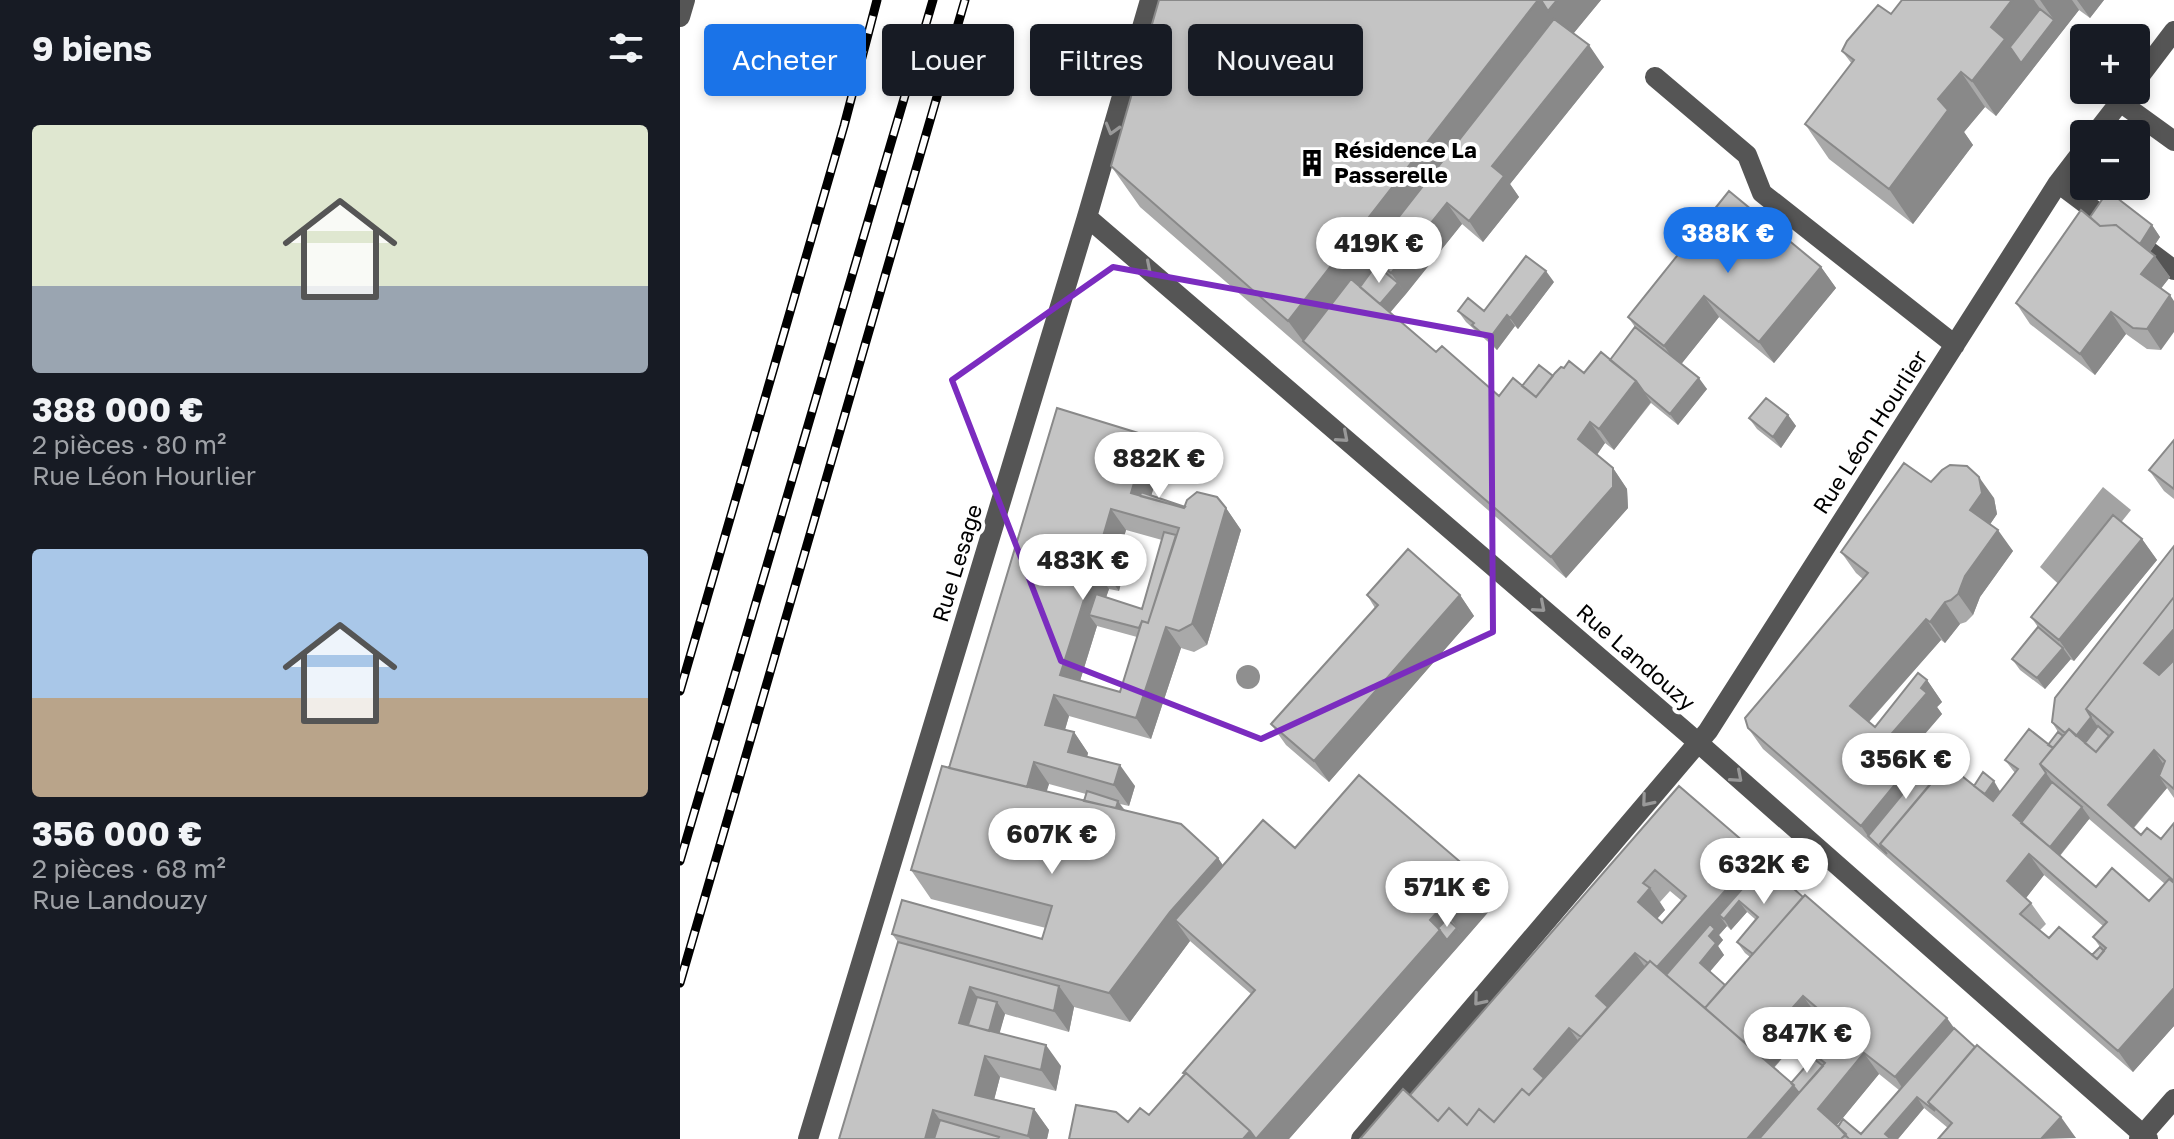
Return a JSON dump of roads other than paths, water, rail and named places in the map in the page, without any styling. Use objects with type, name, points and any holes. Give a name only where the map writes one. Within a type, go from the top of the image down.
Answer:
[{"type":"street","points":[[680,17],[685,0]]},
{"type":"street","name":"Rue Lesage","points":[[808,1139],[1150,0]]},
{"type":"street","points":[[2150,63],[2174,31]]},
{"type":"street","points":[[1655,77],[1747,155],[1762,193],[1955,345]]},
{"type":"street","points":[[2106,120],[2118,104]]},
{"type":"street","points":[[2133,104],[2174,141]]},
{"type":"street","name":"Rue Léon Hourlier","points":[[1361,1139],[1708,731],[2070,167]]},
{"type":"street","points":[[2058,183],[2174,270]]},
{"type":"street","name":"Rue Landouzy","points":[[1087,217],[1697,742],[2143,1138]]},
{"type":"street","points":[[2143,1138],[2174,1099]]},
{"type":"railway","points":[[680,691],[844,126],[877,0]]},
{"type":"railway","points":[[680,861],[933,0]]},
{"type":"railway","points":[[680,983],[965,0]]},
{"type":"place","name":"Résidence La Passerelle","points":[[1312,163]]}]
